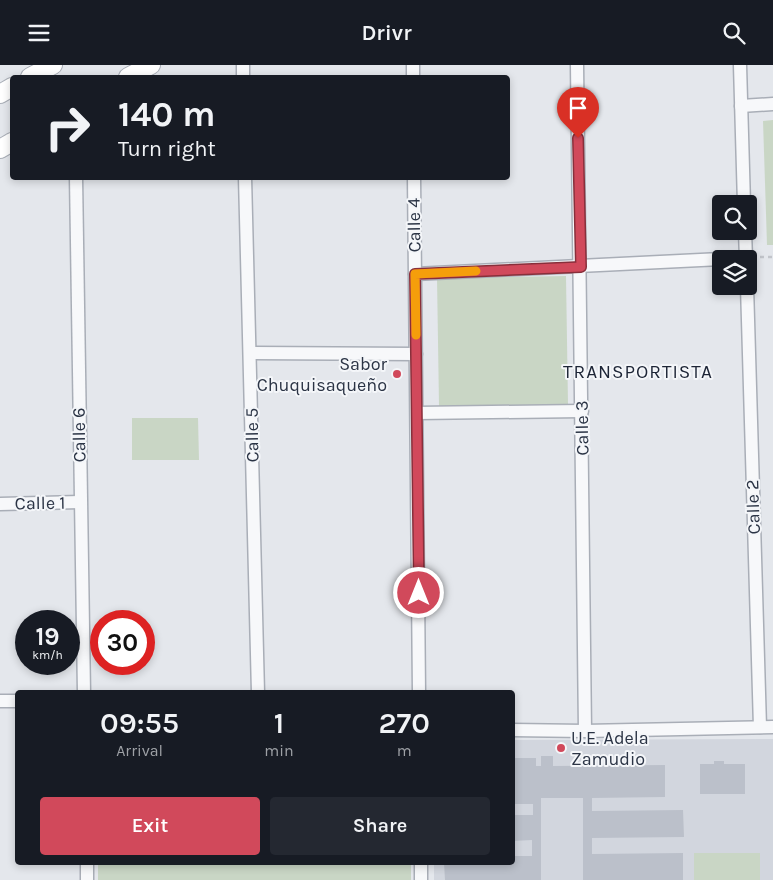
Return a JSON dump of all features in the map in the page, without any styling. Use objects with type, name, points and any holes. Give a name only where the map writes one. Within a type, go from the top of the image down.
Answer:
[{"type":"main road","points":[[34,75],[53,65]]},
{"type":"main road","points":[[132,75],[151,65]]},
{"type":"street","name":"Calle 3","points":[[577,65],[581,267],[585,731]]},
{"type":"street","points":[[740,65],[744,195]]},
{"type":"street","points":[[742,106],[773,104]]},
{"type":"street","name":"Calle 6","points":[[76,180],[84,690]]},
{"type":"street","name":"Calle 5","points":[[245,180],[258,690]]},
{"type":"street","name":"Calle 4","points":[[414,180],[420,690]]},
{"type":"street","points":[[415,274],[712,260]]},
{"type":"street","name":"Calle 2","points":[[747,295],[760,727]]},
{"type":"street","points":[[250,353],[416,354]]},
{"type":"street","points":[[417,413],[582,411]]},
{"type":"street","name":"Calle 1","points":[[0,504],[80,502]]},
{"type":"street","points":[[0,701],[15,701]]},
{"type":"street","points":[[515,730],[585,731],[773,727]]},
{"type":"street","points":[[87,865],[88,880]]},
{"type":"street","points":[[421,865],[421,880]]},
{"type":"shaded area","points":[[773,739],[773,880],[434,880],[434,865],[515,865],[515,740]]},
{"type":"green space","points":[[773,120],[773,245],[767,245],[763,121]]},
{"type":"green space","points":[[566,276],[568,405],[439,406],[437,278]]},
{"type":"green space","points":[[132,418],[198,418],[199,460],[132,460]]},
{"type":"green space","points":[[694,853],[760,853],[760,880],[694,880]]},
{"type":"green space","points":[[98,865],[411,865],[411,880],[98,880]]},
{"type":"building","points":[[541,756],[553,756],[553,766],[665,765],[665,797],[592,798],[592,811],[683,810],[684,837],[592,838],[592,854],[683,853],[683,880],[583,880],[583,798],[541,798],[541,880],[445,880],[444,865],[515,865],[515,856],[532,856],[532,840],[515,841],[515,815],[533,815],[533,804],[515,804],[515,758],[536,758],[536,766],[541,766]]},
{"type":"building","points":[[714,761],[724,761],[724,764],[745,764],[745,794],[700,794],[700,764],[714,764]]},
{"type":"slow traffic","points":[[416,335],[415,274],[476,271]]},
{"type":"place","name":"Sabor Chuquisaqueño","points":[[397,374]]},
{"type":"place","name":"U.E. Adela Zamudio","points":[[561,748]]},
{"type":"district","name":"TRANSPORTISTA","points":[[638,372]]},
{"type":"route","points":[[419,593],[415,274],[581,267],[578,138]]}]
